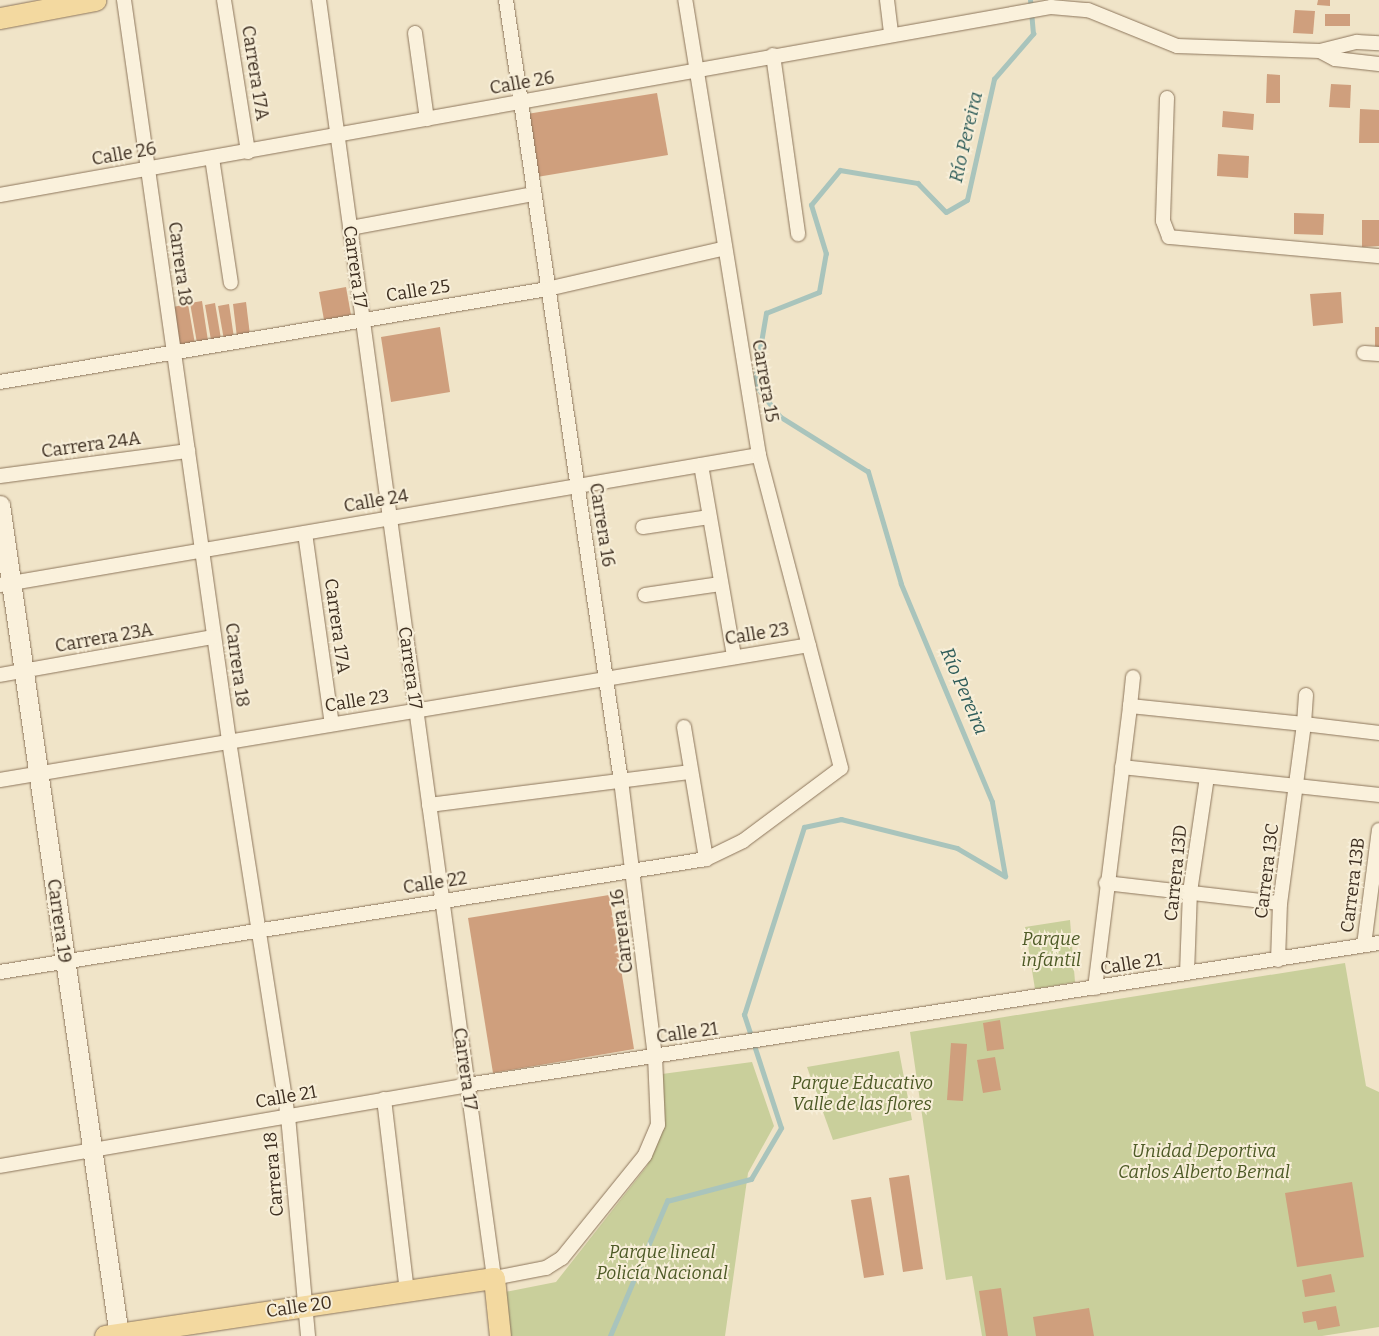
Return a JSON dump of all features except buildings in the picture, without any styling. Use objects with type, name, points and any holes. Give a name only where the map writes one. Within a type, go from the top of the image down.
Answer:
[{"type":"main road","points":[[0,18],[95,0]]},
{"type":"main road","name":"Carrera 19","points":[[0,505],[6,584],[24,671],[92,1150],[114,1335]]},
{"type":"main road","name":"Calle 20","points":[[114,1335],[494,1278]]},
{"type":"main road","name":"Carrera 17","points":[[494,1278],[500,1336]]},
{"type":"street","name":"Carrera 18","points":[[124,0],[229,742],[257,930],[288,1116],[308,1336]]},
{"type":"street","name":"Carrera 17A","points":[[224,0],[248,152]]},
{"type":"street","name":"Carrera 17","points":[[319,0],[494,1278]]},
{"type":"street","name":"Carrera 16","points":[[494,1278],[546,1268],[562,1258],[645,1155],[658,1125],[655,1057],[634,872],[608,678],[547,289],[506,0]]},
{"type":"street","name":"Carrera 15","points":[[684,0],[722,249],[759,455],[809,645],[842,760]]},
{"type":"street","points":[[887,0],[892,33]]},
{"type":"street","name":"Calle 26","points":[[0,195],[248,152],[892,33],[1051,7],[1088,5],[1177,46],[1320,51]]},
{"type":"street","points":[[414,33],[427,119]]},
{"type":"street","points":[[1320,51],[1357,42],[1379,43]]},
{"type":"street","points":[[1320,51],[1335,59],[1379,64]]},
{"type":"street","points":[[773,55],[798,234]]},
{"type":"street","points":[[1167,98],[1164,221],[1170,237],[1379,256]]},
{"type":"street","points":[[212,158],[231,283]]},
{"type":"street","points":[[350,228],[534,194]]},
{"type":"street","name":"Calle 25","points":[[0,382],[547,289],[722,249]]},
{"type":"street","points":[[1364,353],[1379,354]]},
{"type":"street","name":"Carrera 24A","points":[[0,476],[188,451]]},
{"type":"street","name":"Calle 24","points":[[6,584],[759,455]]},
{"type":"street","points":[[701,465],[734,657]]},
{"type":"street","points":[[643,528],[709,517]]},
{"type":"street","name":"Carrera 17A","points":[[305,532],[332,724]]},
{"type":"street","points":[[645,595],[720,584]]},
{"type":"street","name":"Carrera 23A","points":[[0,675],[214,637]]},
{"type":"street","name":"Calle 23","points":[[0,780],[809,645]]},
{"type":"street","points":[[1095,988],[1106,883],[1134,677]]},
{"type":"street","name":"Carrera 13C","points":[[1278,960],[1280,903],[1304,724],[1306,695]]},
{"type":"street","points":[[1130,706],[1379,733]]},
{"type":"street","points":[[684,727],[706,859]]},
{"type":"street","name":"Calle 22","points":[[0,972],[65,960],[442,900],[634,872],[706,859],[743,841],[837,774],[842,760]]},
{"type":"street","points":[[1122,767],[1379,794]]},
{"type":"street","points":[[429,805],[691,772]]},
{"type":"street","name":"Carrera 13D","points":[[1187,973],[1190,892],[1207,776]]},
{"type":"street","name":"Carrera 13B","points":[[1364,945],[1379,830]]},
{"type":"street","points":[[1106,883],[1280,903]]},
{"type":"street","name":"Calle 21","points":[[0,1166],[467,1085],[721,1048],[1379,943]]},
{"type":"street","points":[[384,1099],[407,1291]]},
{"type":"green space","name":"Parque infantil","points":[[1070,920],[1075,982],[1035,989],[1025,927]]},
{"type":"green space","name":"Unidad Deportiva Carlos Alberto Bernal","points":[[1345,963],[1366,1086],[1379,1092],[1379,1327],[1322,1336],[982,1336],[972,1276],[946,1280],[910,1032]]},
{"type":"green space","name":"Parque Educativo Valle de las flores","points":[[899,1051],[912,1120],[833,1140],[807,1067]]},
{"type":"green space","name":"Parque lineal Policía Nacional","points":[[752,1062],[774,1126],[748,1173],[725,1336],[505,1336],[500,1293],[556,1282],[647,1166],[664,1126],[662,1074]]},
{"type":"waterway","name":"Río Pereira","points":[[610,1336],[667,1201],[751,1179],[781,1128],[744,1015],[804,827],[841,819],[957,848],[1005,876],[992,802],[901,584],[868,472],[780,417],[754,384],[766,313],[819,292],[826,254],[811,205],[840,170],[918,183],[946,212],[967,200],[994,79],[1033,34],[1030,0]]}]
